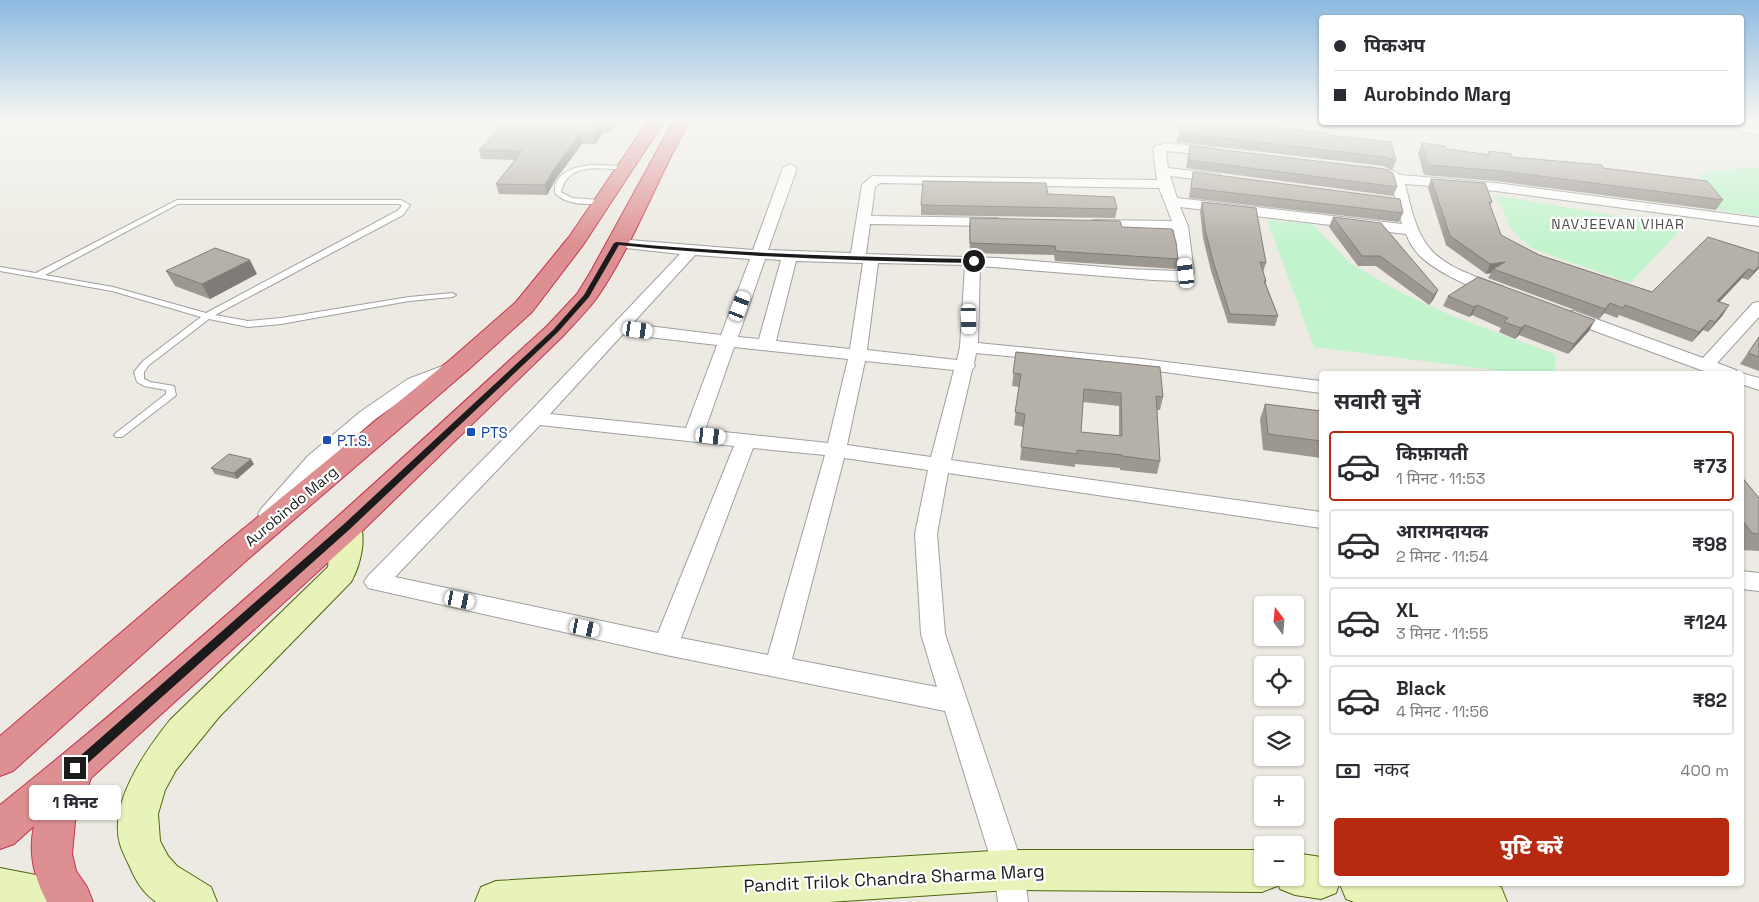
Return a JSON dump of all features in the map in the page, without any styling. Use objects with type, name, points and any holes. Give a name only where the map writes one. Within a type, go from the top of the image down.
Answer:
[{"type":"highway","name":"Aurobindo Marg","points":[[0,759],[237,552],[460,364],[524,307],[576,241],[628,162]]},
{"type":"highway","points":[[0,830],[75,768],[347,527],[555,331],[587,296],[617,243],[657,162]]},
{"type":"highway","points":[[72,902],[57,881],[53,868],[51,840],[58,810],[75,768]]},
{"type":"main road","points":[[196,902],[166,884],[153,872],[145,858],[140,842],[138,825],[146,788],[155,769],[180,733],[340,574],[344,566],[347,527]]},
{"type":"main road","name":"Pandit Trilok Chandra Sharma Marg","points":[[496,902],[1011,886],[1254,871]]},
{"type":"main road","points":[[1304,875],[1319,878]]},
{"type":"main road","points":[[1375,886],[1486,902]]},
{"type":"main road","points":[[0,889],[67,902]]},
{"type":"street","points":[[617,243],[691,251],[865,259],[974,261],[1179,276],[1186,273],[1181,226],[1163,178],[1161,162]]},
{"type":"street","points":[[694,434],[790,168]]},
{"type":"street","points":[[1354,169],[1383,172],[1397,178],[1496,187],[1759,222]]},
{"type":"street","points":[[777,667],[858,354],[865,259],[865,220],[869,185],[881,179],[1163,178],[1229,180]]},
{"type":"street","points":[[1397,178],[1412,230],[1419,245],[1435,260],[1466,277],[1512,295]]},
{"type":"street","points":[[1384,200],[1404,203]]},
{"type":"street","points":[[1171,202],[1412,230]]},
{"type":"street","points":[[865,220],[1013,222]]},
{"type":"street","points":[[1082,224],[1181,226]]},
{"type":"street","points":[[691,251],[535,418],[376,582],[666,646],[955,702]]},
{"type":"street","points":[[766,345],[790,256]]},
{"type":"street","points":[[974,261],[967,357],[939,466],[926,534],[933,634],[1011,886]]},
{"type":"street","points":[[1706,365],[1759,307]]},
{"type":"street","points":[[1558,312],[1722,371]]},
{"type":"street","points":[[620,328],[858,354],[1142,364],[1319,387]]},
{"type":"street","points":[[1744,379],[1759,384]]},
{"type":"street","points":[[535,418],[834,450],[1319,520]]},
{"type":"street","points":[[666,646],[746,440]]},
{"type":"street","points":[[1744,580],[1759,582]]},
{"type":"lane","points":[[601,202],[573,201],[561,197],[557,192],[558,183],[568,172],[579,168],[624,168]]},
{"type":"lane","points":[[38,275],[177,202],[401,202],[406,205],[400,213],[207,316],[146,363],[139,372],[140,380],[147,384],[171,388],[171,395],[119,435]]},
{"type":"lane","points":[[0,269],[113,289],[207,316],[236,322],[260,324],[401,300],[452,296]]},
{"type":"green space","points":[[1751,167],[1759,169],[1759,216],[1720,211],[1698,173]]},
{"type":"green space","points":[[1493,195],[1683,227],[1630,283],[1531,248],[1511,229],[1504,212]]},
{"type":"green space","points":[[1267,220],[1312,224],[1350,263],[1400,292],[1457,318],[1555,354],[1555,371],[1502,371],[1314,347]]},
{"type":"building","points":[[513,162],[559,162],[545,185],[496,184]]},
{"type":"building","points":[[1204,162],[1325,162],[1383,169],[1393,173],[1397,187]]},
{"type":"building","points":[[1427,162],[1569,162],[1602,165],[1603,168],[1707,181],[1723,200],[1501,171],[1428,165]]},
{"type":"building","points":[[1193,172],[1400,199],[1403,213],[1191,188]]},
{"type":"building","points":[[1431,179],[1485,183],[1492,202],[1489,202],[1501,235],[1539,255],[1652,292],[1708,237],[1759,253],[1759,266],[1754,271],[1748,269],[1717,301],[1729,305],[1715,322],[1710,320],[1699,332],[1625,305],[1623,308],[1610,303],[1605,309],[1493,269],[1505,262],[1490,264],[1450,236]]},
{"type":"building","points":[[923,181],[1046,183],[1048,194],[1114,197],[1117,209],[921,205]]},
{"type":"building","points":[[1202,202],[1256,208],[1266,263],[1260,262],[1266,281],[1264,281],[1278,316],[1230,314],[1205,229]]},
{"type":"building","points":[[1333,217],[1381,223],[1438,290],[1434,295],[1380,256],[1362,256]]},
{"type":"building","points":[[970,218],[1120,221],[1122,227],[1172,229],[1178,259],[1056,251],[1055,246],[970,243]]},
{"type":"building","points":[[215,248],[250,260],[202,284],[166,271]]},
{"type":"building","points":[[1478,277],[1595,320],[1574,344],[1525,325],[1521,328],[1504,322],[1508,318],[1477,305],[1474,307],[1448,296]]},
{"type":"building","points":[[1759,337],[1759,357],[1748,353]]},
{"type":"building","points":[[1016,352],[1160,367],[1163,397],[1156,396],[1160,461],[1077,450],[1077,454],[1021,447],[1025,414],[1015,412],[1021,374],[1013,373]],"holes":[[[1084,389],[1121,393],[1122,436],[1081,432]]]},
{"type":"building","points":[[1265,404],[1319,411],[1319,441],[1268,434]]},
{"type":"building","points":[[229,454],[251,459],[234,473],[211,468]]},
{"type":"building","points":[[1744,480],[1759,498],[1759,534],[1752,533],[1744,523]]},
{"type":"place","name":"PTS","points":[[471,432]]},
{"type":"place","name":"P.T.S.","points":[[327,440]]},
{"type":"district","name":"NAVJEEVAN VIHAR","points":[[1618,224]]},
{"type":"route","points":[[75,768],[347,527],[555,331],[587,296],[617,243],[691,251],[858,259],[974,261]]}]
